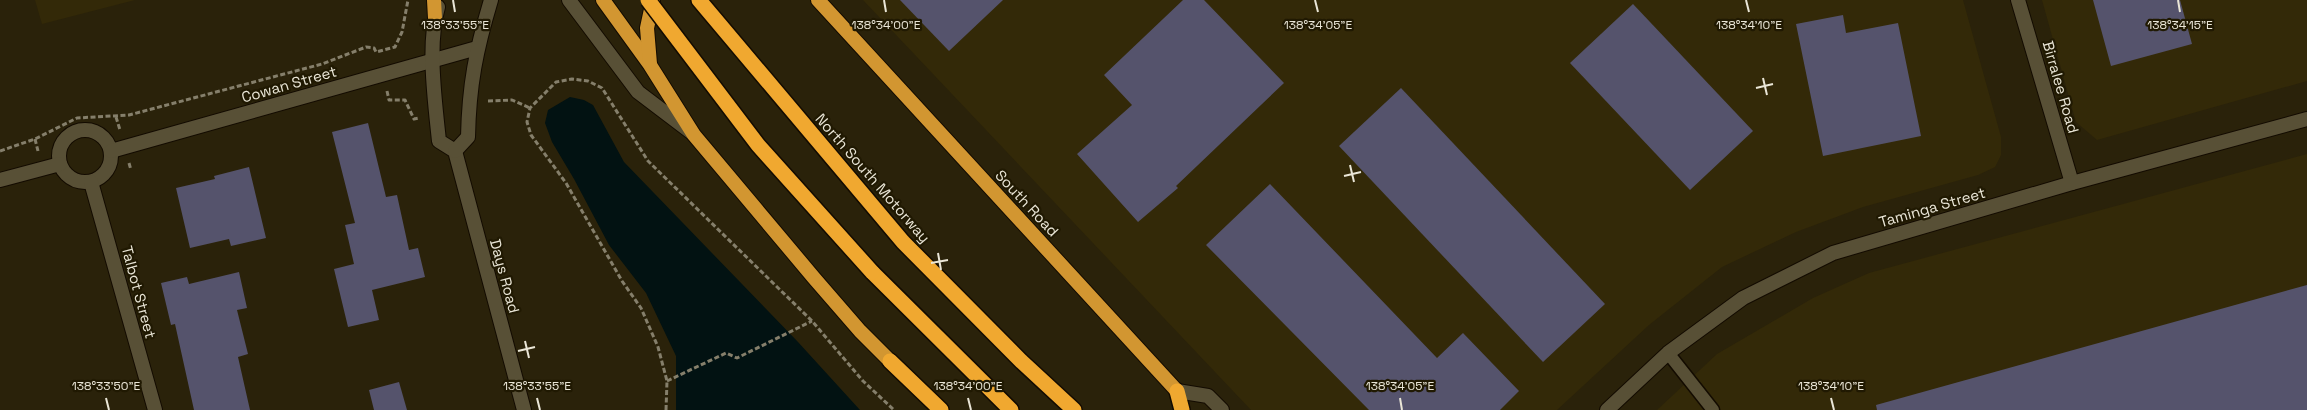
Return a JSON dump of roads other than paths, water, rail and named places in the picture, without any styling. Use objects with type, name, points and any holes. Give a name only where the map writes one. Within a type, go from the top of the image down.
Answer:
[{"type":"highway","points":[[434,0],[435,18]]},
{"type":"highway","points":[[604,0],[650,65],[694,135],[860,331],[941,410]]},
{"type":"highway","points":[[648,0],[758,145],[872,272],[1011,410]]},
{"type":"highway","points":[[650,65],[647,28],[653,0]]},
{"type":"highway","name":"North South Motorway","points":[[699,0],[903,242],[1021,361],[1074,410]]},
{"type":"highway","name":"South Road","points":[[818,0],[1177,391]]},
{"type":"highway","points":[[1177,391],[1182,410]]},
{"type":"street","name":"Days Road","points":[[440,0],[435,18],[433,79],[440,141],[455,151],[524,410]]},
{"type":"street","points":[[455,151],[468,137],[469,96],[476,48],[491,0]]},
{"type":"street","points":[[569,0],[638,92],[694,135]]},
{"type":"street","name":"Birralee Road","points":[[2018,0],[2072,183]]},
{"type":"street","name":"Cowan Street","points":[[111,151],[476,48]]},
{"type":"street","name":"Taminga Street","points":[[1607,410],[1668,353],[1743,298],[1833,254],[2072,183],[2307,120]]},
{"type":"street","points":[[79,130],[87,130],[103,136],[111,151],[112,159],[105,174],[91,182],[84,182],[69,177],[60,164],[59,156],[64,140],[79,130]]},
{"type":"street","points":[[0,180],[60,164]]},
{"type":"street","name":"Talbot Street","points":[[91,182],[155,410]]},
{"type":"street","points":[[1177,391],[1208,396],[1222,410]]},
{"type":"lane","points":[[1668,353],[1713,410]]}]
